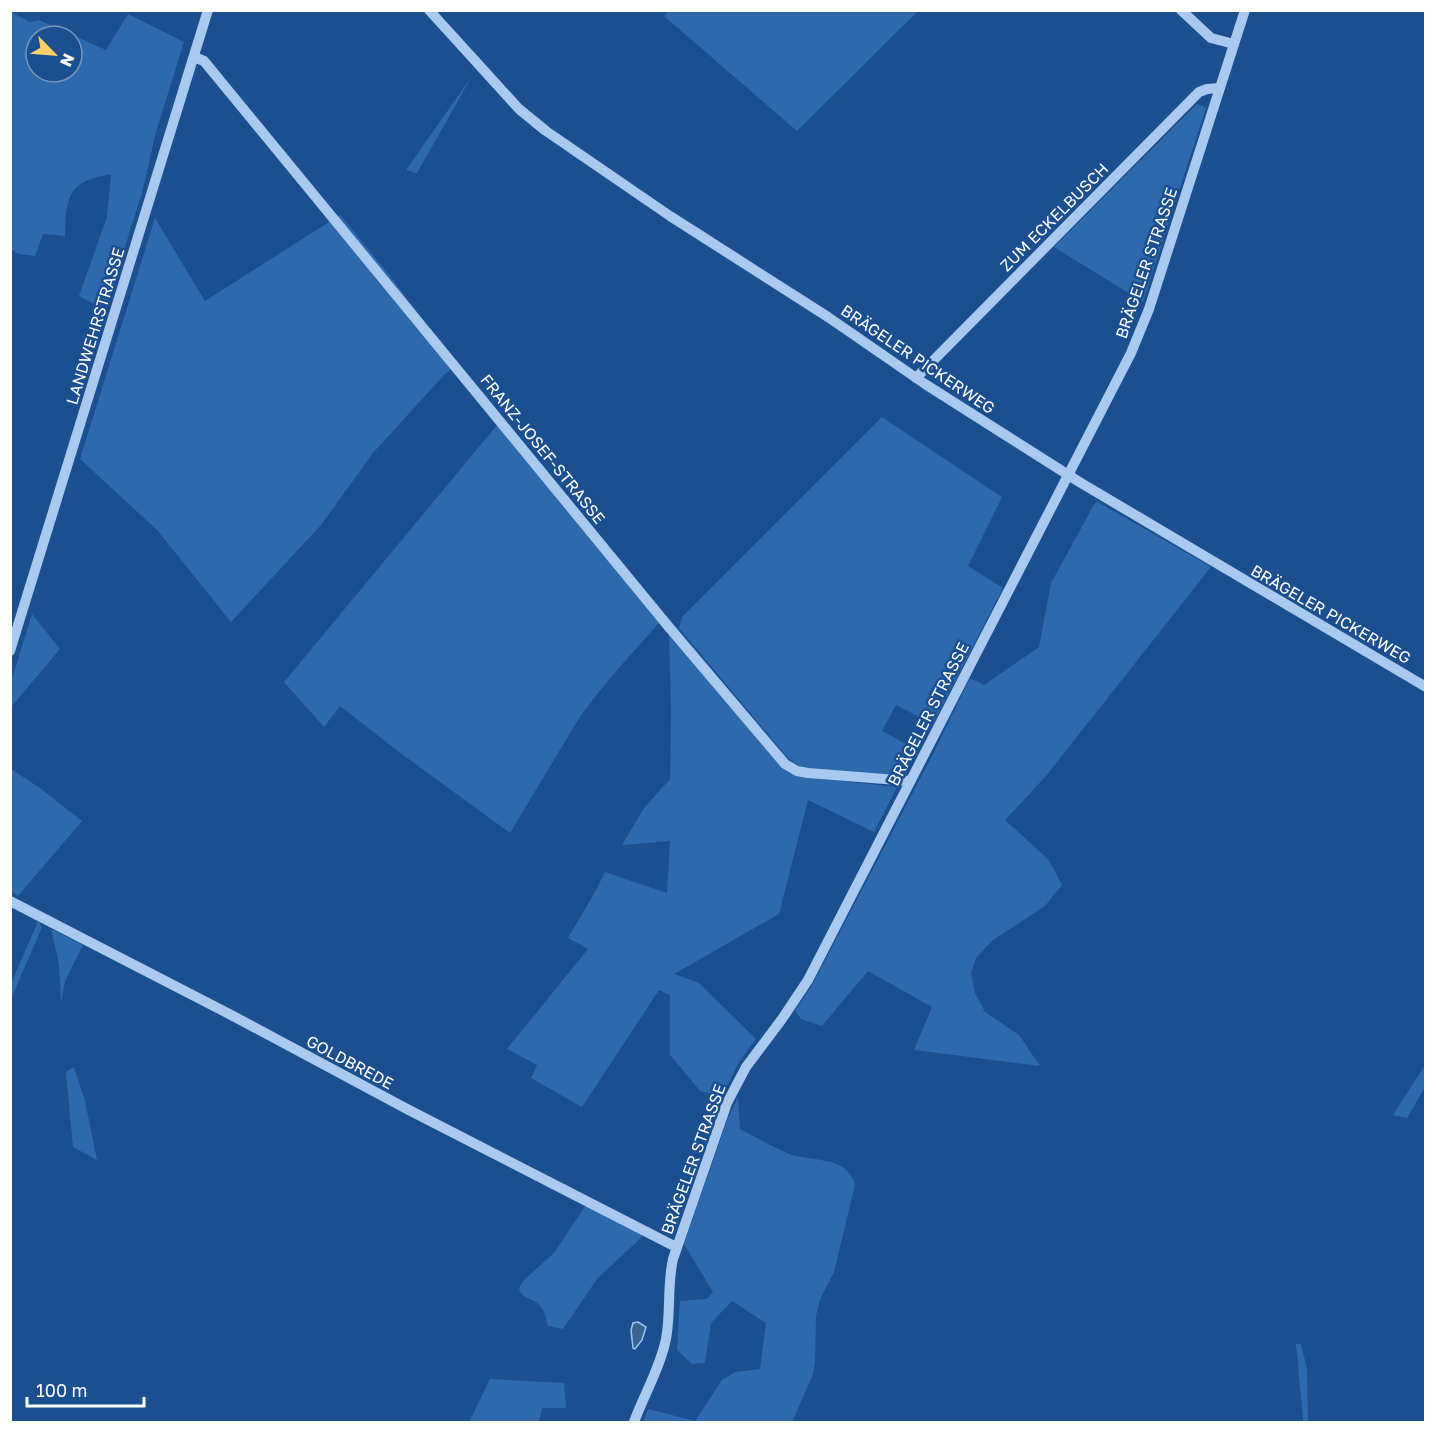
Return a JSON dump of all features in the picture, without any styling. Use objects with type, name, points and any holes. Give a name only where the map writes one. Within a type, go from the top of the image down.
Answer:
[{"type":"street","name":"LANDWEHRSTRASSE","points":[[10,651],[208,10]]},
{"type":"street","name":"BRÄGELER PICKERWEG","points":[[429,10],[513,104],[546,130],[670,216],[1068,475],[1425,687]]},
{"type":"street","points":[[1181,10],[1211,38],[1234,44]]},
{"type":"street","name":"BRÄGELER STRASSE","points":[[634,1422],[665,1341],[670,1272],[676,1247],[731,1094],[746,1067],[808,980],[1141,330],[1245,10]]},
{"type":"street","name":"FRANZ-JOSEF-STRASSE","points":[[194,57],[204,61],[668,626],[786,764],[797,771],[808,773],[910,781]]},
{"type":"street","name":"ZUM ECKELBUSCH","points":[[916,378],[1199,92],[1220,88]]},
{"type":"street","name":"GOLDBREDE","points":[[10,901],[676,1247]]},
{"type":"shaded area","points":[[668,11],[918,11],[797,131],[664,16]]},
{"type":"shaded area","points":[[11,12],[30,22],[39,20],[48,24],[24,24],[24,84],[84,84],[84,40],[106,50],[128,14],[184,42],[156,132],[142,193],[105,310],[79,296],[107,217],[111,174],[86,181],[72,193],[67,210],[65,236],[43,234],[35,256],[18,254],[11,249]]},
{"type":"shaded area","points":[[472,76],[417,173],[406,170]]},
{"type":"shaded area","points":[[1197,104],[1206,108],[1143,302],[1054,247]]},
{"type":"shaded area","points":[[340,215],[390,276],[457,365],[444,375],[373,453],[321,525],[231,622],[157,530],[80,459],[155,218],[205,301]]},
{"type":"shaded area","points":[[882,417],[1002,497],[968,566],[1003,588],[933,724],[896,705],[882,731],[917,750],[903,775],[809,769],[799,766],[788,758],[679,628],[682,617]]},
{"type":"shaded area","points":[[498,424],[659,623],[610,678],[581,715],[510,833],[340,706],[324,727],[284,682]]},
{"type":"shaded area","points":[[1096,501],[1211,567],[1046,776],[1005,820],[1048,859],[1062,885],[1045,906],[993,940],[976,958],[971,973],[975,993],[985,1012],[1019,1035],[1040,1066],[914,1050],[932,1007],[868,971],[822,1026],[801,1019],[795,1011],[811,987],[931,758],[970,678],[984,685],[1039,647],[1051,583]]},
{"type":"shaded area","points":[[32,614],[60,649],[11,707],[11,682]]},
{"type":"shaded area","points":[[669,631],[778,763],[814,778],[897,787],[874,832],[808,800],[779,914],[674,974],[699,983],[756,1039],[739,1062],[722,1096],[700,1091],[670,1055],[670,995],[659,990],[582,1107],[531,1078],[537,1065],[507,1049],[588,949],[568,938],[605,872],[667,893],[670,841],[622,845],[644,808],[670,779]]},
{"type":"shaded area","points":[[11,769],[40,788],[82,821],[18,896],[11,891]]},
{"type":"shaded area","points":[[38,921],[42,927],[11,999],[11,984]]},
{"type":"shaded area","points":[[51,929],[83,945],[65,981],[61,1003],[59,964]]},
{"type":"shaded area","points":[[1425,1065],[1425,1087],[1407,1118],[1393,1115]]},
{"type":"shaded area","points":[[74,1067],[85,1101],[97,1160],[73,1147],[66,1072]]},
{"type":"shaded area","points":[[738,1097],[740,1129],[787,1153],[836,1164],[851,1175],[855,1185],[834,1272],[820,1299],[816,1316],[815,1364],[812,1377],[792,1422],[643,1422],[648,1409],[695,1421],[722,1380],[735,1372],[760,1369],[766,1323],[732,1301],[711,1323],[705,1363],[692,1364],[677,1350],[680,1301],[707,1299],[713,1292],[684,1244],[728,1118]]},
{"type":"shaded area","points":[[586,1205],[645,1234],[597,1279],[563,1329],[548,1326],[542,1309],[525,1297],[519,1288],[524,1280],[554,1253]]},
{"type":"shaded area","points":[[638,1322],[646,1327],[642,1340],[635,1349],[631,1330],[633,1323]]},
{"type":"shaded area","points":[[1296,1344],[1301,1344],[1307,1369],[1308,1422],[1304,1422],[1303,1419]]},
{"type":"shaded area","points":[[490,1379],[564,1383],[566,1408],[542,1408],[539,1422],[469,1422]]}]
